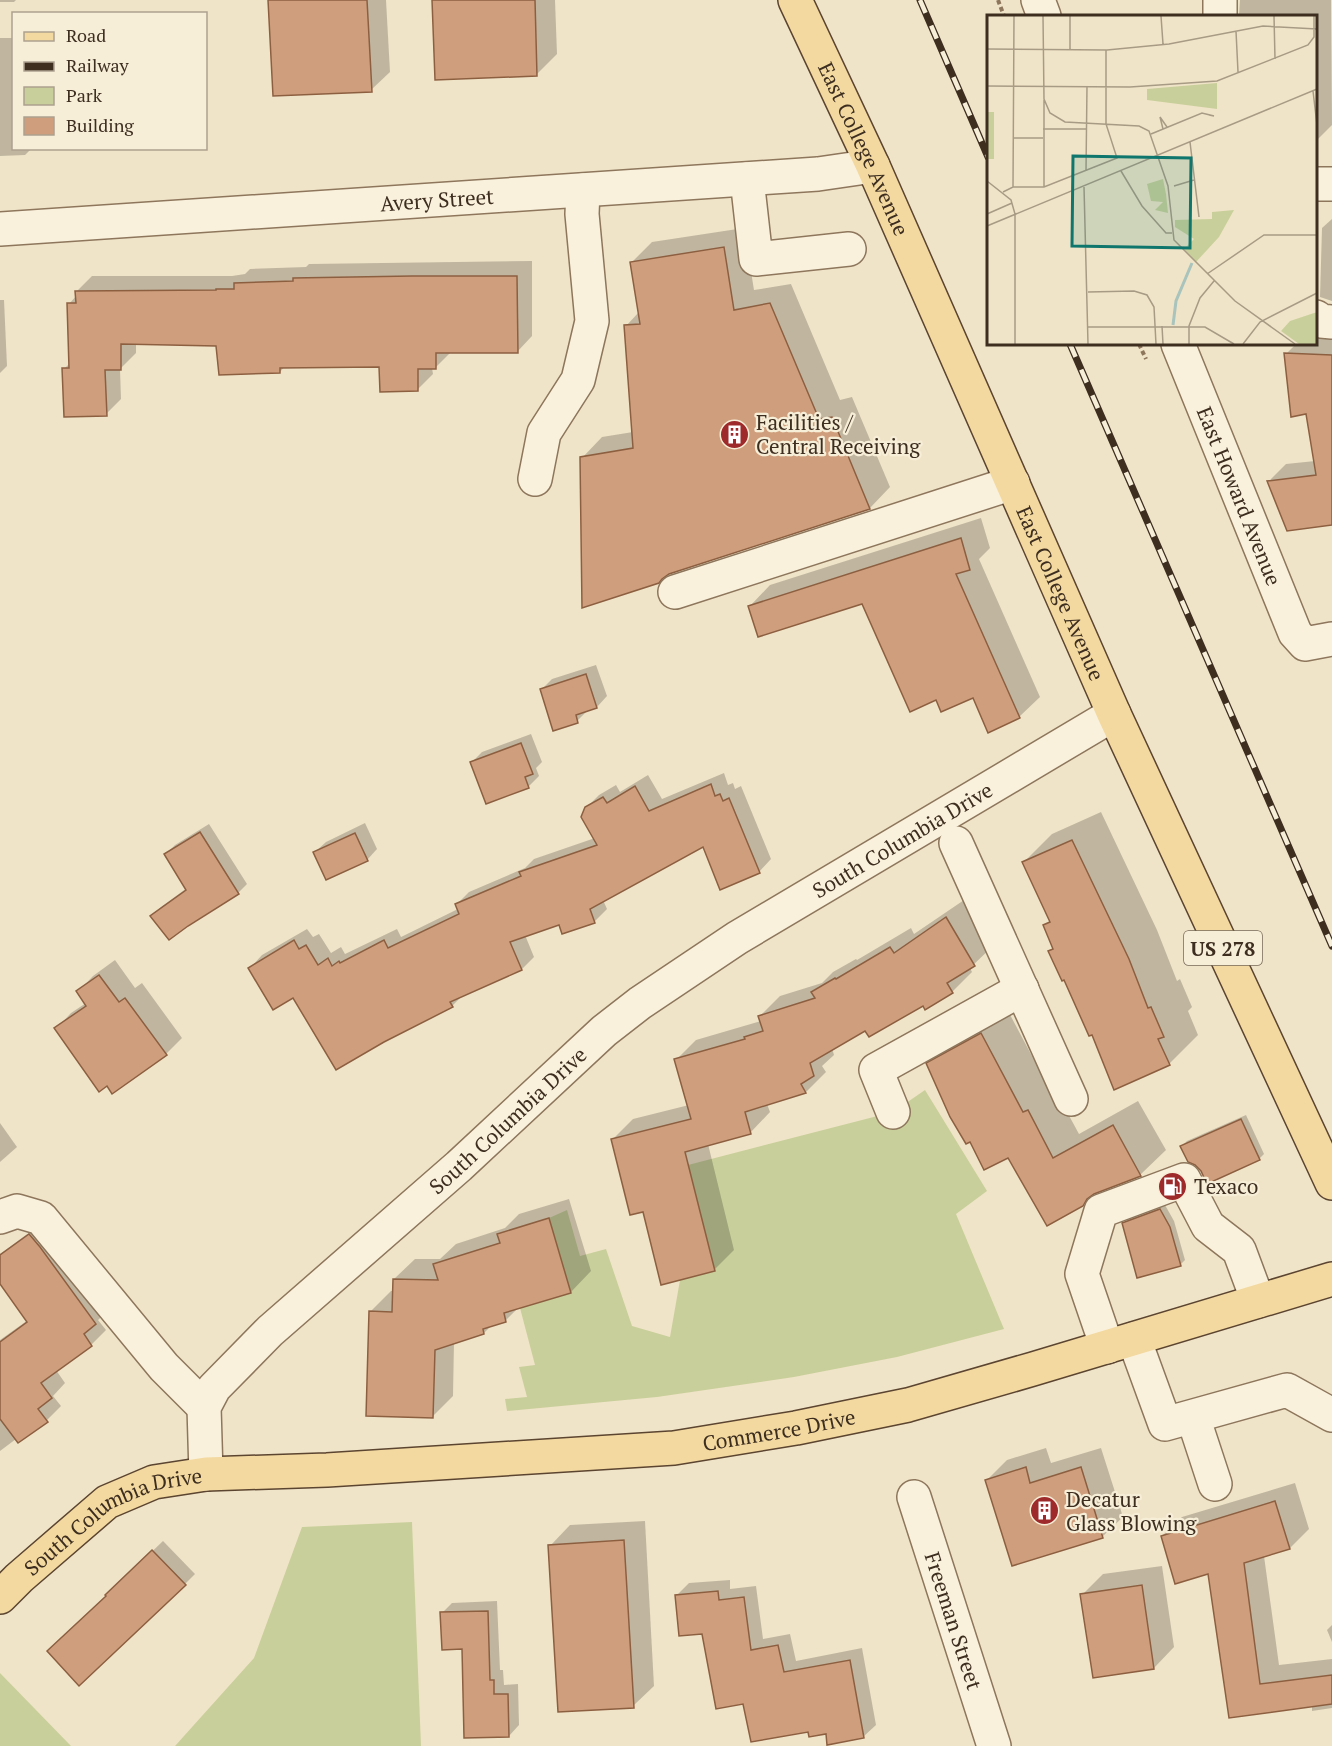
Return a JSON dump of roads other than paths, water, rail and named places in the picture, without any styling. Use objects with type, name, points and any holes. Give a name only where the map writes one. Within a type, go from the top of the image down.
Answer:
[{"type":"main road","name":"East College Avenue","points":[[795,0],[873,165],[1114,714],[1332,1183]]},
{"type":"main road","name":"Commerce Drive","points":[[206,1474],[327,1470],[674,1448],[796,1428],[908,1405],[1332,1278]]},
{"type":"main road","name":"South Columbia Drive","points":[[0,1597],[107,1502],[154,1482],[206,1474]]},
{"type":"street","points":[[1038,0],[1044,15]]},
{"type":"street","name":"Avery Street","points":[[0,229],[830,173],[873,165]]},
{"type":"street","points":[[747,178],[756,259],[849,249]]},
{"type":"street","points":[[535,479],[544,433],[578,380],[592,321],[582,214],[583,190]]},
{"type":"street","points":[[1317,318],[1321,321],[1332,322]]},
{"type":"street","name":"East Howard Avenue","points":[[1178,345],[1295,633],[1324,643]]},
{"type":"street","points":[[675,592],[1013,483]]},
{"type":"street","name":"South Columbia Drive","points":[[206,1474],[204,1407],[214,1388],[270,1331],[451,1173],[604,1031],[640,1003],[737,938],[1114,714]]},
{"type":"street","points":[[956,843],[1071,1099]]},
{"type":"street","points":[[893,1112],[876,1070],[1022,989]]},
{"type":"street","points":[[1258,1301],[1239,1250],[1208,1226],[1184,1180],[1101,1211],[1082,1274],[1165,1424],[1287,1390],[1332,1415]]},
{"type":"street","points":[[0,1217],[18,1211],[41,1218],[164,1367],[204,1407]]},
{"type":"street","points":[[1193,1417],[1215,1484]]},
{"type":"street","name":"Freeman Street","points":[[914,1497],[994,1746]]},
{"type":"railway","points":[[920,0],[987,155]]},
{"type":"railway","points":[[1070,345],[1332,946]]},
{"type":"place","name":"Facilities / Central Receiving","points":[[735,434]]},
{"type":"place","name":"Texaco","points":[[1173,1186]]},
{"type":"place","name":"Decatur Glass Blowing","points":[[1045,1511]]}]
